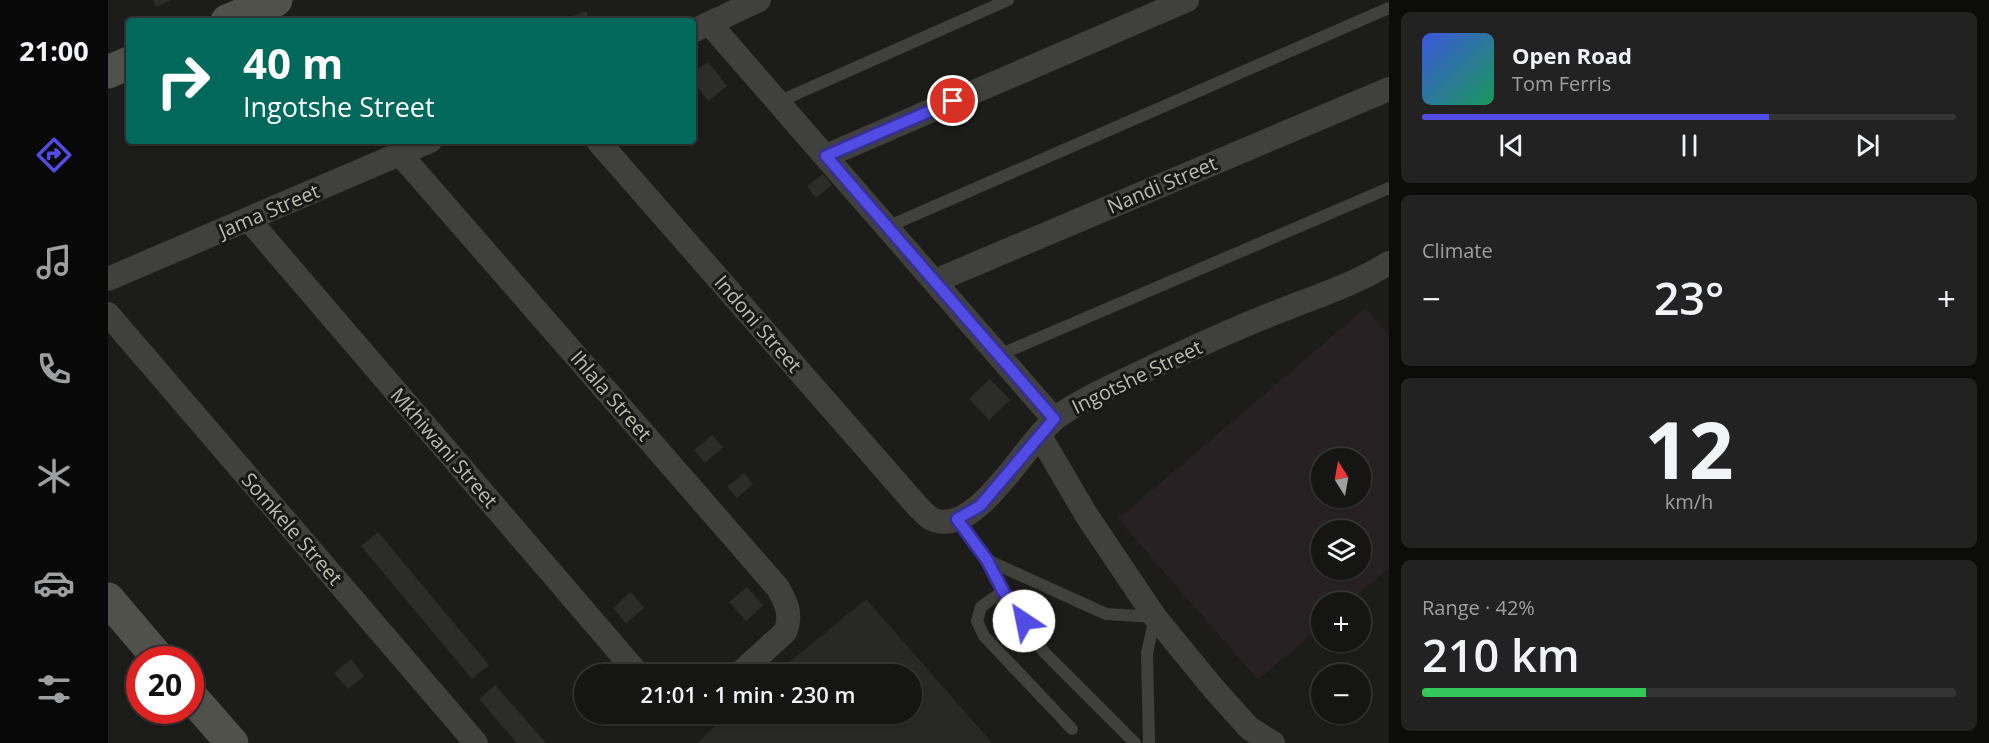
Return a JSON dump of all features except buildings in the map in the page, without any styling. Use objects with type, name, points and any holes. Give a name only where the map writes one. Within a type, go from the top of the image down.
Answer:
[{"type":"street","points":[[759,0],[702,27],[778,102],[999,355],[1047,428],[1087,516],[1155,616],[1249,728],[1273,743]]},
{"type":"street","points":[[826,156],[1187,0]]},
{"type":"street","points":[[234,18],[273,1]]},
{"type":"street","points":[[108,72],[126,64]]},
{"type":"street","name":"Nandi Street","points":[[935,281],[1389,89]]},
{"type":"street","name":"Jama Street","points":[[108,279],[423,144]]},
{"type":"street","name":"Indoni Street","points":[[601,144],[918,507],[932,519],[944,521],[957,519]]},
{"type":"street","name":"Ihlala Street","points":[[400,154],[778,588],[789,612],[789,623],[785,632],[750,664]]},
{"type":"street","name":"Mkhiwani Street","points":[[249,220],[630,664]]},
{"type":"street","name":"Ingotshe Street","points":[[957,519],[980,506],[1047,428],[1111,386],[1261,318],[1372,274],[1389,263]]},
{"type":"street","name":"Somkele Street","points":[[108,314],[476,743]]},
{"type":"street","points":[[108,600],[148,646]]},
{"type":"street","points":[[204,711],[232,743]]},
{"type":"lane","points":[[778,102],[1008,0]]},
{"type":"lane","points":[[887,227],[1389,8]]},
{"type":"lane","points":[[999,355],[1389,188]]},
{"type":"lane","points":[[957,519],[987,560],[1003,591],[1044,652],[1136,743]]},
{"type":"lane","points":[[987,560],[1106,614],[1155,616],[1147,653],[1149,743]]},
{"type":"lane","points":[[1003,591],[981,607],[977,621],[984,636],[1072,729]]},
{"type":"shaded area","points":[[1365,308],[1389,335],[1389,568],[1361,592],[1311,592],[1311,635],[1258,680],[1118,519]]},
{"type":"shaded area","points":[[866,599],[992,743],[697,743],[717,724],[922,724],[922,664],[787,664]]},
{"type":"route","points":[[953,101],[826,156],[1054,419],[980,506],[957,519],[987,560],[1003,591],[1024,621]]}]
